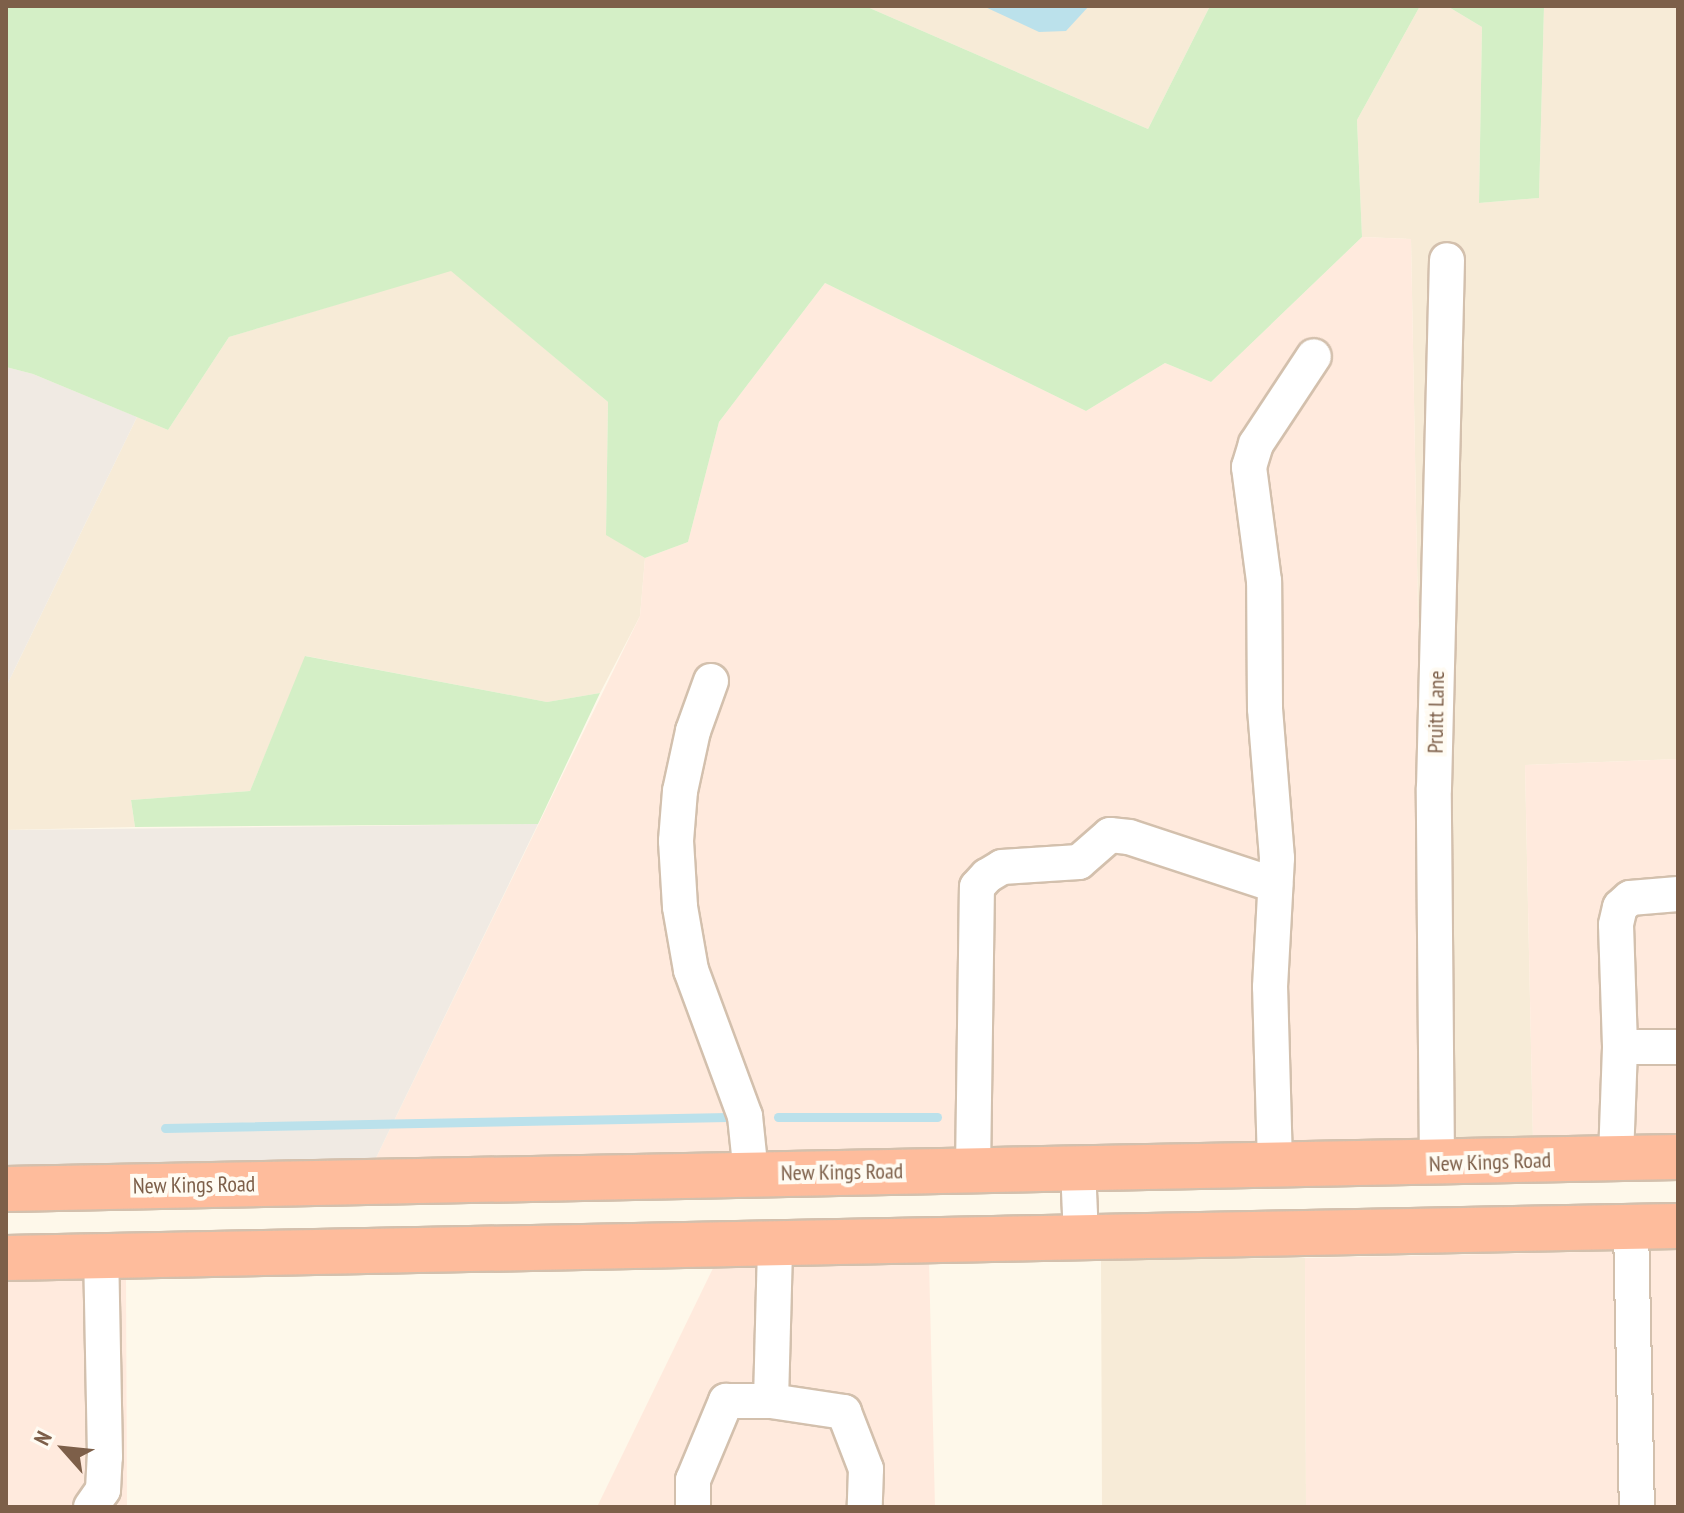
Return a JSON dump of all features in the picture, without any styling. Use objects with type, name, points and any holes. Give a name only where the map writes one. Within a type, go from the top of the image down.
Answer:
[{"type":"highway","name":"New Kings Road","points":[[6,1189],[1678,1157]]},
{"type":"highway","points":[[6,1258],[1678,1226]]},
{"type":"street","name":"Pruitt Lane","points":[[1437,1164],[1434,788],[1447,260]]},
{"type":"street","points":[[1275,1164],[1270,987],[1277,858],[1265,709],[1264,581],[1249,467],[1256,444],[1314,356]]},
{"type":"street","points":[[711,681],[693,731],[680,791],[676,841],[680,907],[691,970],[745,1116],[751,1174]]},
{"type":"street","points":[[973,1170],[977,887],[987,876],[1002,867],[1079,862],[1110,835],[1129,837],[1275,885]]},
{"type":"street","points":[[1616,1157],[1620,1047],[1616,925],[1620,907],[1630,898],[1678,894]]},
{"type":"street","points":[[1620,1047],[1678,1047]]},
{"type":"street","points":[[1078,1168],[1081,1238]]},
{"type":"street","points":[[1631,1227],[1637,1507]]},
{"type":"street","points":[[771,1401],[775,1243]]},
{"type":"street","points":[[91,1507],[103,1490],[105,1457],[101,1256]]},
{"type":"street","points":[[693,1507],[693,1480],[726,1401],[771,1401],[844,1412],[866,1469],[865,1507]]},
{"type":"shaded area","points":[[865,6],[1210,6],[1148,129]]},
{"type":"shaded area","points":[[1420,6],[1447,6],[1482,27],[1479,203],[1539,198],[1544,6],[1678,6],[1678,759],[1525,765],[1533,1141],[1428,1150],[1411,239],[1362,237],[1357,120]]},
{"type":"shaded area","points":[[1362,237],[1411,239],[1428,1150],[373,1164],[640,616],[645,558],[688,542],[719,422],[825,283],[1086,411],[1165,363],[1211,382]]},
{"type":"shaded area","points":[[451,270],[608,402],[606,534],[645,558],[640,616],[600,693],[547,702],[306,656],[250,791],[131,800],[135,827],[6,830],[6,687],[137,417],[168,430],[229,337]]},
{"type":"shaded area","points":[[6,367],[33,374],[137,417],[6,687]]},
{"type":"shaded area","points":[[1678,759],[1678,1139],[1533,1141],[1525,765]]},
{"type":"shaded area","points":[[538,824],[373,1164],[6,1170],[6,830]]},
{"type":"shaded area","points":[[1678,1250],[1678,1507],[1306,1507],[1305,1258]]},
{"type":"shaded area","points":[[1305,1258],[1306,1507],[1102,1507],[1101,1259]]},
{"type":"shaded area","points":[[929,1261],[935,1507],[597,1507],[716,1262]]},
{"type":"shaded area","points":[[126,1278],[127,1507],[6,1507],[6,1282]]},
{"type":"green space","points":[[6,6],[865,6],[1148,129],[1210,6],[1420,6],[1357,120],[1362,237],[1211,382],[1165,363],[1086,411],[825,283],[719,422],[688,542],[645,558],[606,535],[608,402],[451,271],[229,337],[168,430],[33,374],[6,367]]},
{"type":"green space","points":[[1447,6],[1544,6],[1539,198],[1479,203],[1482,27]]},
{"type":"green space","points":[[305,656],[547,702],[600,693],[538,824],[135,827],[131,800],[250,791]]},
{"type":"water","points":[[983,6],[1089,6],[1066,31],[1039,32]]},
{"type":"waterway","points":[[165,1128],[728,1117]]},
{"type":"waterway","points":[[778,1117],[937,1117]]}]
